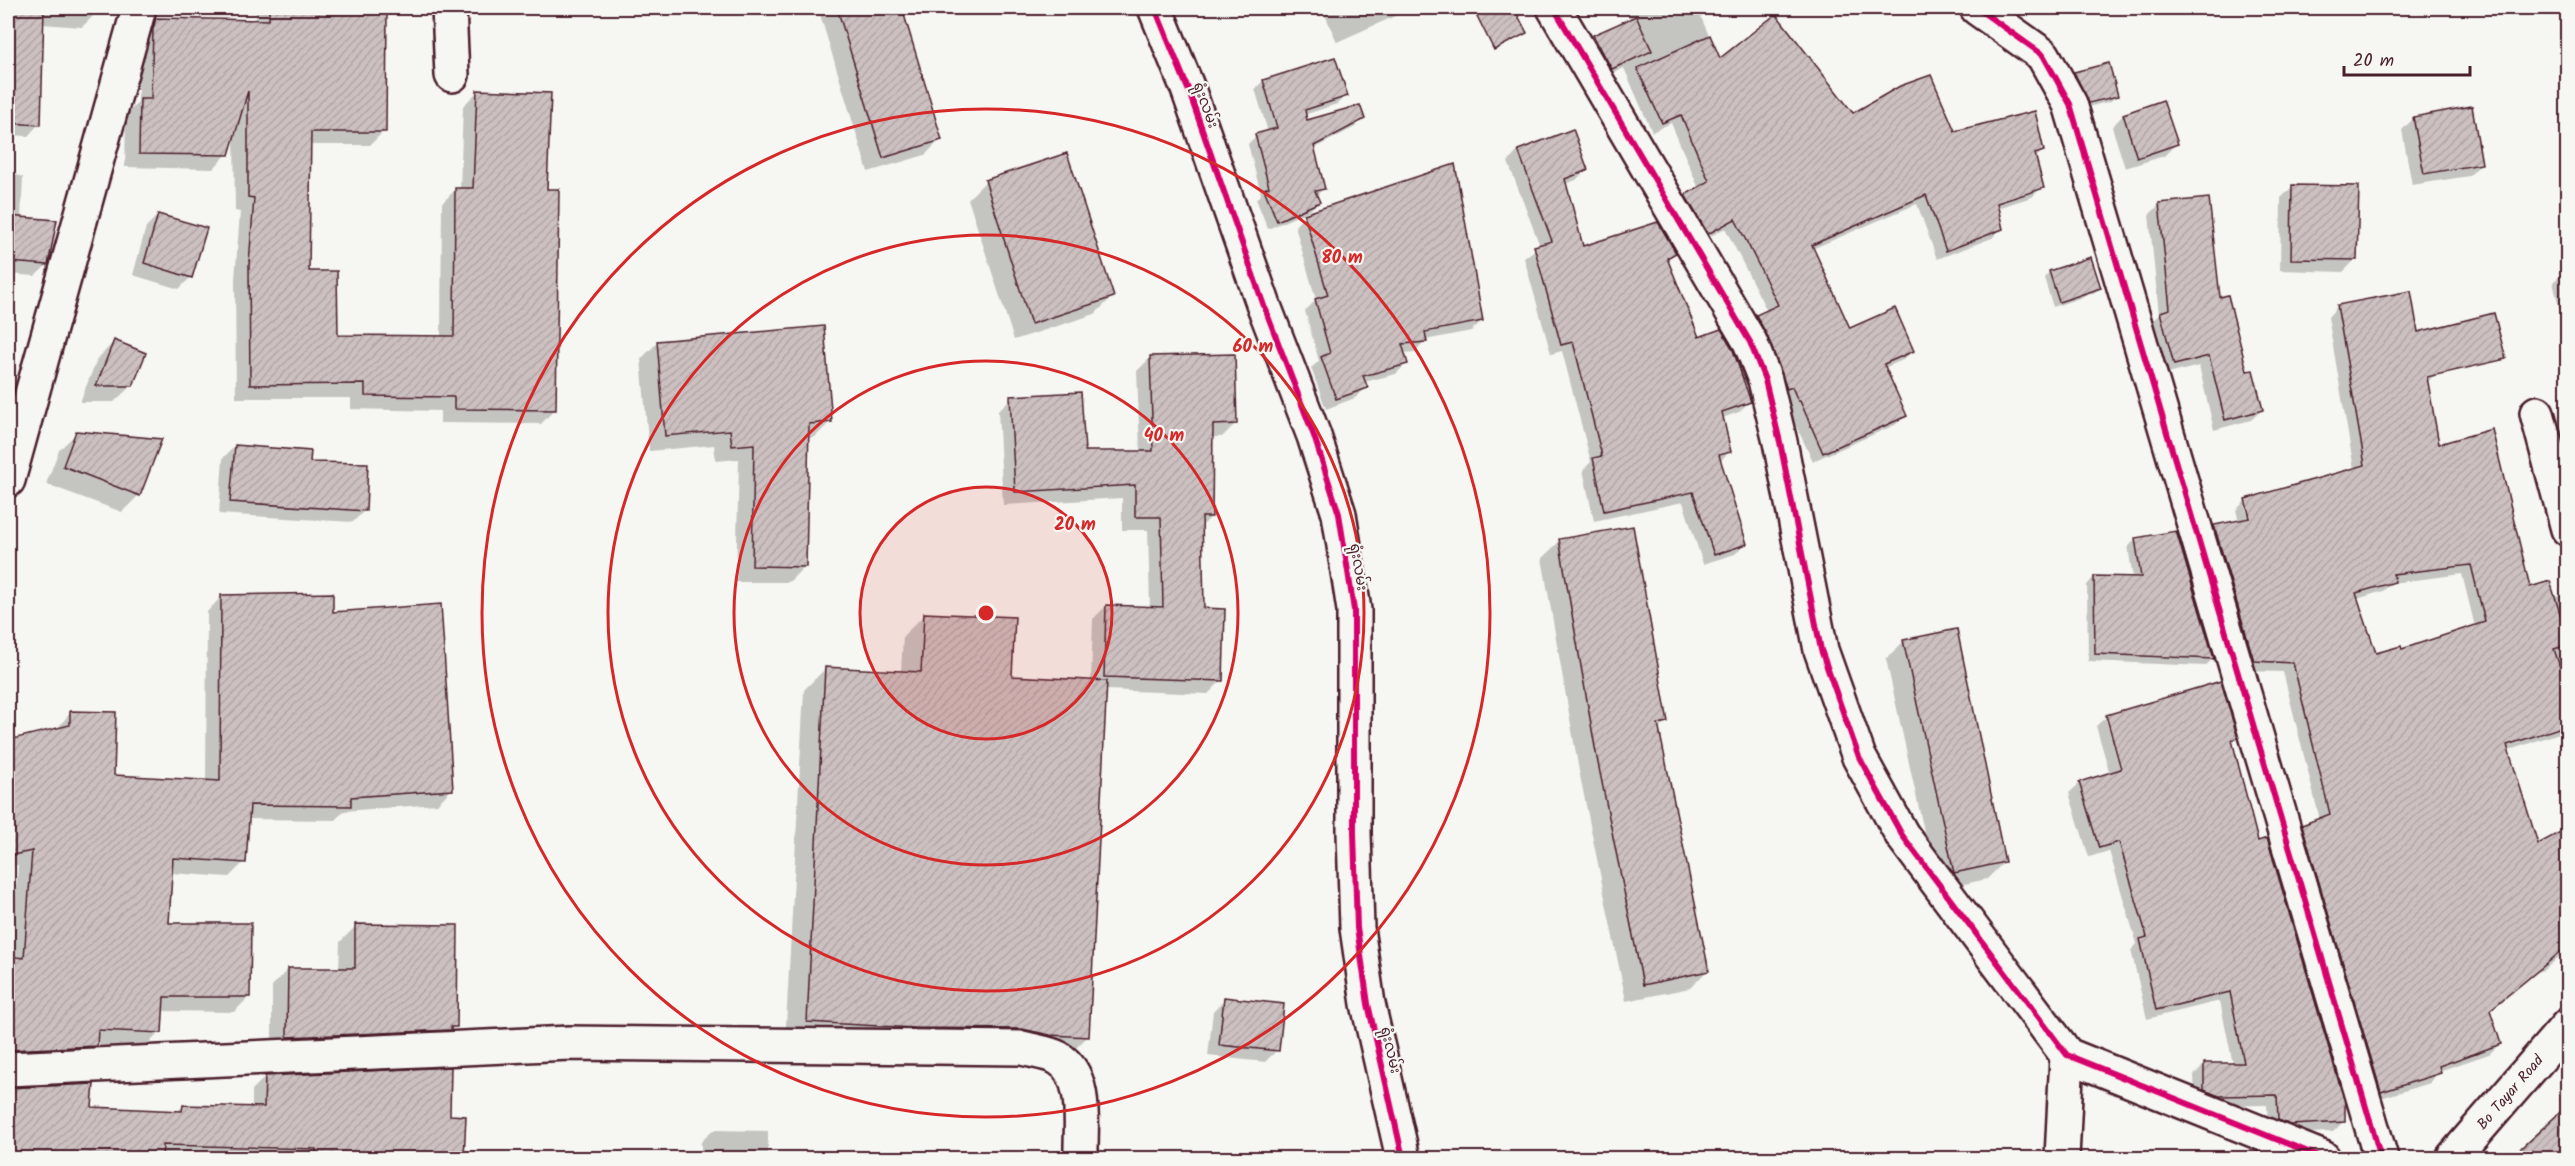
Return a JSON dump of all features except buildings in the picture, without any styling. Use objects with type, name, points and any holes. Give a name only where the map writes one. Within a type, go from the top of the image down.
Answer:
[{"type":"street","points":[[8,480],[139,8]]},
{"type":"street","points":[[449,8],[452,75]]},
{"type":"street","name":"ရုံးလမ်း","points":[[1155,8],[1188,89],[1264,306],[1314,436],[1339,514],[1354,610],[1353,833],[1358,928],[1368,1004],[1403,1158]]},
{"type":"street","points":[[1554,8],[1750,342],[1766,380],[1821,650],[1859,757],[1902,835],[2067,1055],[2323,1158]]},
{"type":"street","points":[[1977,8],[2043,55],[2070,104],[2381,1158]]},
{"type":"street","points":[[2537,413],[2568,530]]},
{"type":"street","name":"Bo Tayar Road","points":[[2453,1158],[2568,1025]]},
{"type":"street","points":[[8,1069],[569,1043],[1022,1048],[1059,1059],[1076,1079],[1080,1102],[1081,1158]]},
{"type":"street","points":[[2062,1158],[2067,1055]]},
{"type":"cycle path","points":[[1155,8],[1188,89],[1264,306],[1314,436],[1339,514],[1354,610],[1354,833],[1357,928],[1368,1004],[1403,1158]]},
{"type":"cycle path","points":[[1554,8],[1750,342],[1765,380],[1780,442],[1821,650],[1859,757],[1902,835],[2067,1055],[2323,1158]]},
{"type":"cycle path","points":[[1977,8],[2043,55],[2070,104],[2381,1158]]}]
